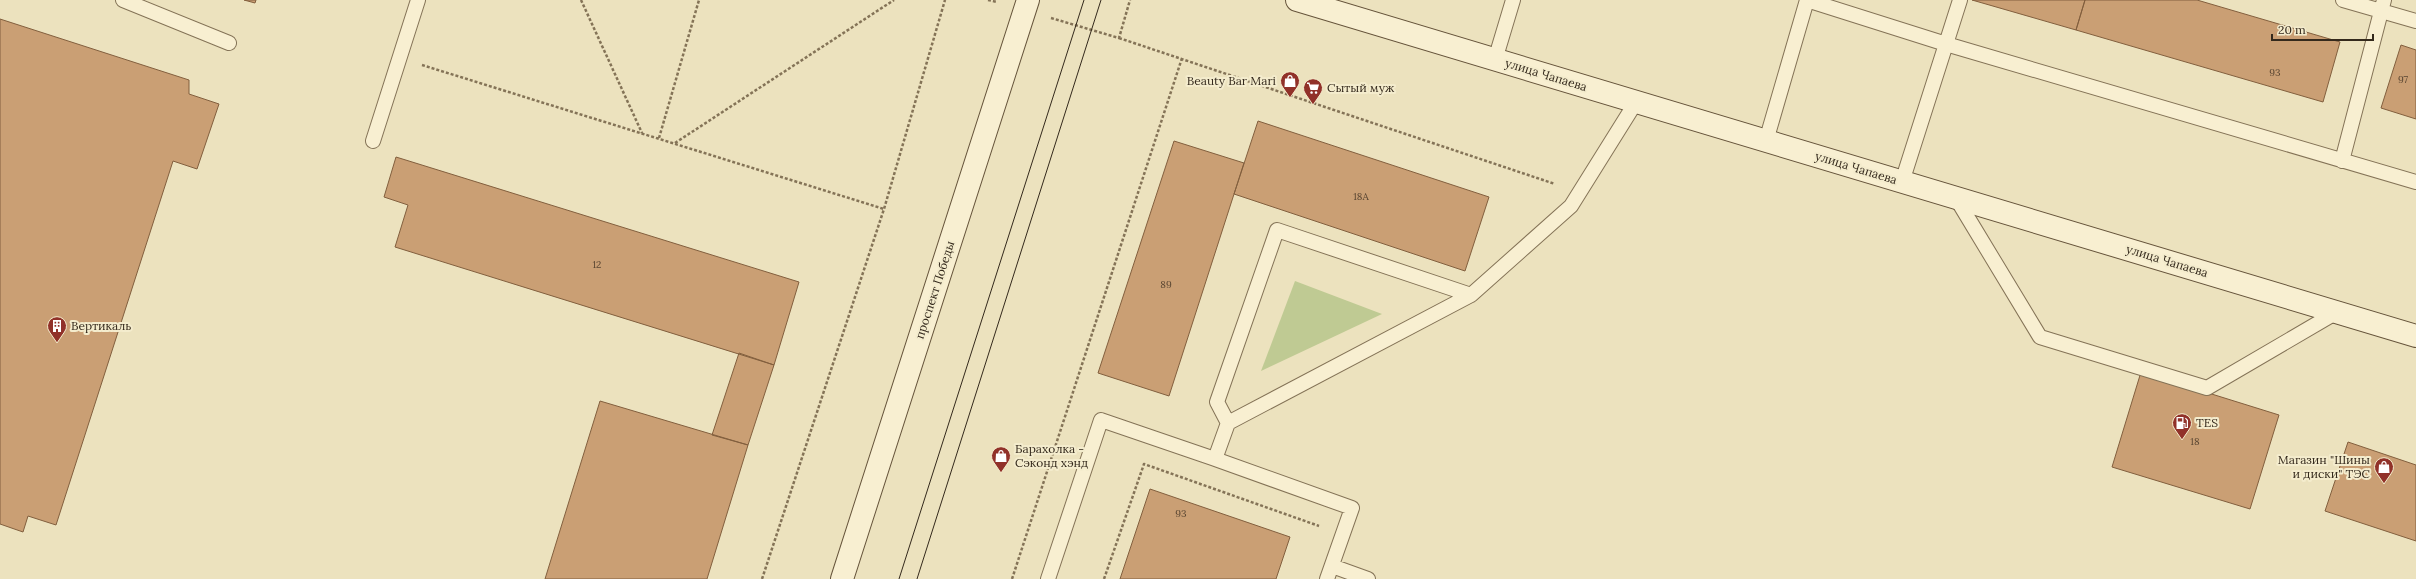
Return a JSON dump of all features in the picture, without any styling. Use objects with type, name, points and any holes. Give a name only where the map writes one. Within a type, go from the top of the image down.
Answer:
[{"type":"main road","name":"улица Чапаева","points":[[1297,0],[2416,336]]},
{"type":"main road","name":"проспект Победы","points":[[842,579],[1027,5]]},
{"type":"lane","points":[[123,0],[229,43]]},
{"type":"lane","points":[[373,141],[418,0]]},
{"type":"lane","points":[[1495,60],[1514,0]]},
{"type":"lane","points":[[1766,141],[1807,0],[1946,44],[2416,182]]},
{"type":"lane","points":[[1902,182],[1960,0]]},
{"type":"lane","points":[[2343,0],[2382,6],[2416,22]]},
{"type":"lane","points":[[2342,161],[2382,6]]},
{"type":"lane","points":[[1215,460],[1228,423],[1471,295],[1570,206],[1636,102]]},
{"type":"lane","points":[[1956,198],[2040,337],[2207,388],[2338,312]]},
{"type":"lane","points":[[1228,423],[1217,402],[1276,230],[1471,295]]},
{"type":"lane","points":[[1048,579],[1101,420],[1352,508],[1329,572],[1368,579]]},
{"type":"path","points":[[581,0],[642,134]]},
{"type":"path","points":[[658,138],[699,0]]},
{"type":"path","points":[[674,143],[894,0]]},
{"type":"path","points":[[762,579],[884,209],[945,0]]},
{"type":"path","points":[[988,0],[1027,5],[1119,38],[1579,192]]},
{"type":"path","points":[[1119,38],[1130,0]]},
{"type":"path","points":[[400,58],[884,209]]},
{"type":"path","points":[[1012,579],[1182,58]]},
{"type":"path","points":[[1104,579],[1144,464],[1319,526],[1317,532]]},
{"type":"green space","points":[[1295,281],[1382,314],[1261,371]]},
{"type":"building","points":[[244,0],[256,0],[255,3]]},
{"type":"building","points":[[1972,0],[2085,0],[2076,30]]},
{"type":"building","points":[[2085,0],[2197,0],[2340,42],[2323,102],[2076,30]]},
{"type":"building","name":"Вертикаль","points":[[0,19],[189,80],[189,94],[219,104],[197,169],[173,161],[56,525],[28,516],[23,532],[0,524]]},
{"type":"building","points":[[2401,45],[2416,50],[2416,119],[2381,108]]},
{"type":"building","points":[[1258,121],[1489,197],[1465,271],[1234,194]]},
{"type":"building","points":[[1174,141],[1244,163],[1169,396],[1098,373]]},
{"type":"building","points":[[396,157],[799,282],[774,365],[395,247],[408,205],[384,197]]},
{"type":"building","points":[[739,353],[774,365],[748,445],[712,435]]},
{"type":"building","points":[[2141,372],[2279,415],[2250,509],[2112,467]]},
{"type":"building","points":[[600,401],[748,445],[707,579],[545,579]]},
{"type":"building","points":[[2348,442],[2416,465],[2416,541],[2325,511]]},
{"type":"building","points":[[1150,489],[1290,537],[1276,579],[1120,579]]},
{"type":"tram line","points":[[899,579],[1084,0]]},
{"type":"tram line","points":[[917,579],[1101,0]]},
{"type":"place","name":"Beauty Bar Mari","points":[[1290,98]]},
{"type":"place","name":"Сытый муж","points":[[1313,105]]},
{"type":"place","name":"Вертикаль","points":[[57,343]]},
{"type":"place","name":"TES","points":[[2182,440]]},
{"type":"place","name":"Барахолка - Сэконд хэнд","points":[[1001,473]]},
{"type":"place","name":"Магазин \"Шины и диски\" ТЭС","points":[[2384,484]]}]
